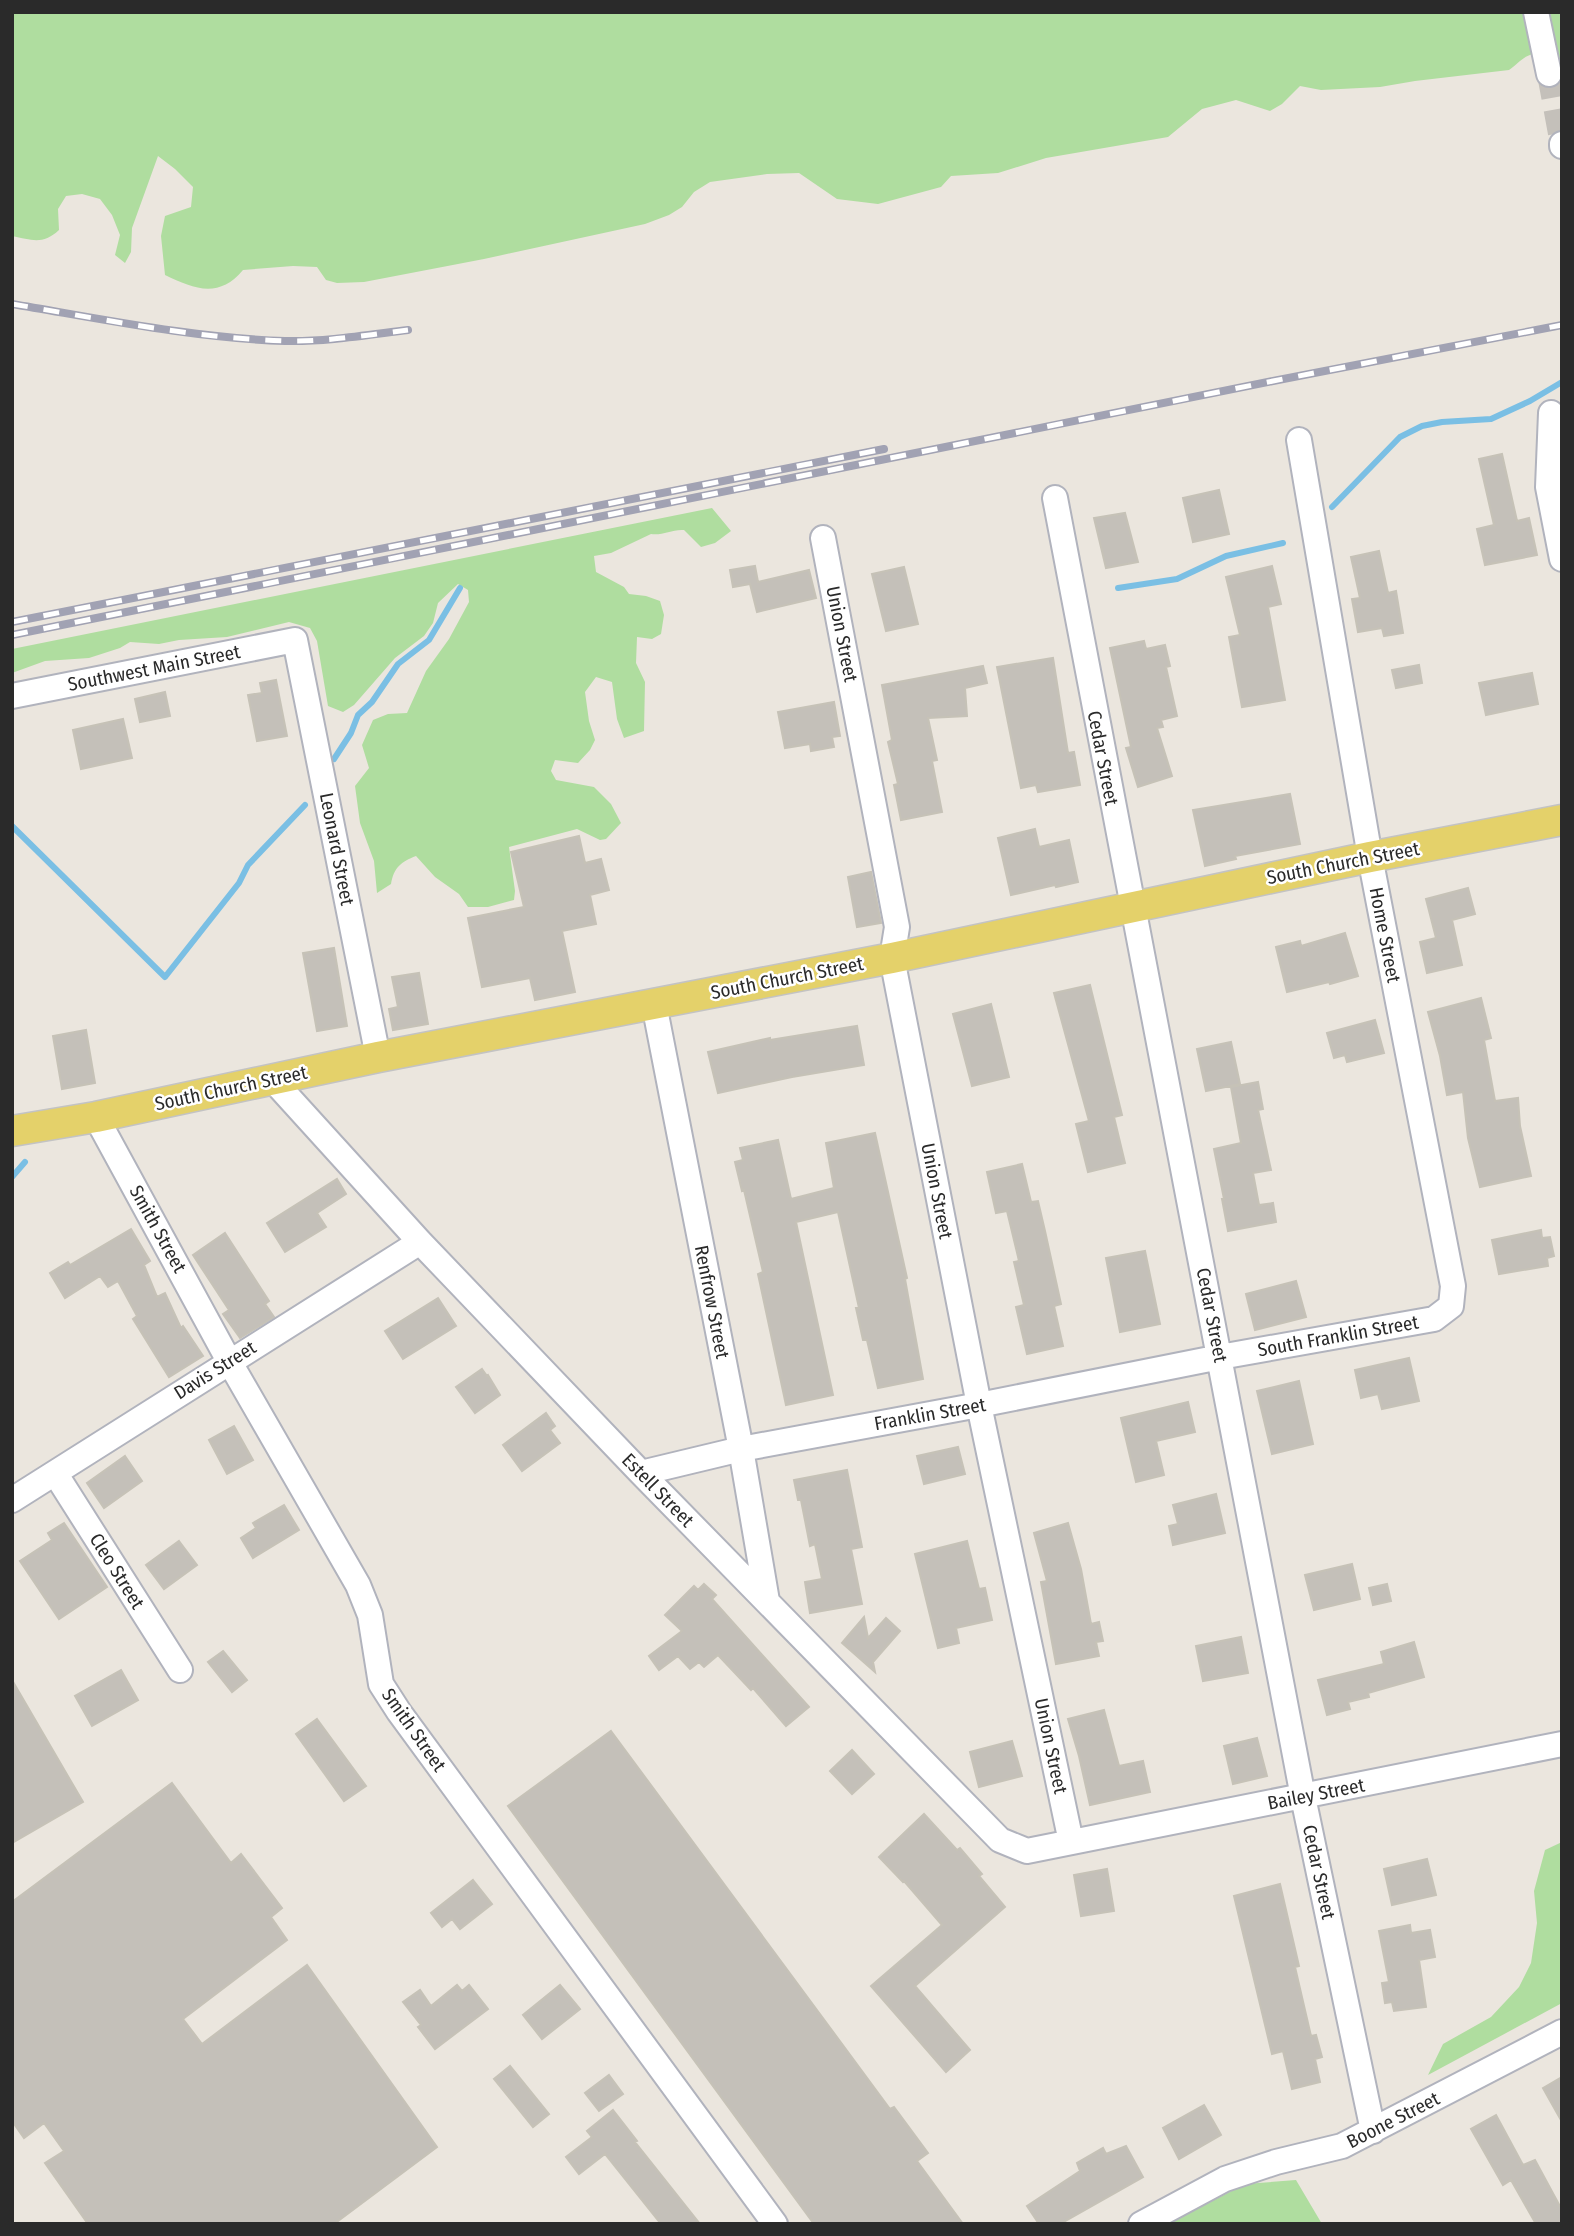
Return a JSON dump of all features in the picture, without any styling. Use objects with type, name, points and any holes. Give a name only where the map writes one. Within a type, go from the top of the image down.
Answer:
[{"type":"main road","name":"South Church Street","points":[[12,1131],[96,1117],[378,1057],[892,958],[1131,906],[1562,820]]},
{"type":"street","points":[[1536,12],[1549,74]]},
{"type":"street","points":[[1551,413],[1548,487],[1562,559]]},
{"type":"street","name":"Home Street","points":[[1298,440],[1370,857],[1453,1286],[1451,1306]]},
{"type":"street","name":"Cedar Street","points":[[1055,498],[1303,1797],[1373,2131]]},
{"type":"street","name":"Union Street","points":[[824,538],[897,927],[892,958],[979,1405],[1071,1842]]},
{"type":"street","name":"Southwest Main Street","points":[[12,696],[295,640]]},
{"type":"street","name":"Leonard Street","points":[[295,640],[378,1057]]},
{"type":"street","name":"Renfrow Street","points":[[654,1004],[741,1449],[767,1601]]},
{"type":"street","name":"Estell Street","points":[[272,1079],[420,1242],[641,1473],[1000,1840],[1027,1851],[1071,1842]]},
{"type":"street","name":"Smith Street","points":[[96,1117],[229,1361],[358,1584],[370,1615],[381,1684],[398,1712],[775,2224]]},
{"type":"street","name":"Davis Street","points":[[12,1500],[420,1242]]},
{"type":"street","name":"South Franklin Street","points":[[1220,1357],[1434,1319],[1451,1306]]},
{"type":"street","name":"Franklin Street","points":[[641,1473],[741,1449],[1220,1357]]},
{"type":"street","name":"Cleo Street","points":[[55,1473],[180,1670]]},
{"type":"street","name":"Bailey Street","points":[[1071,1842],[1562,1744]]},
{"type":"street","name":"Boone Street","points":[[1141,2224],[1225,2179],[1276,2162],[1342,2146],[1562,2032]]},
{"type":"green space","points":[[12,12],[1525,12],[1533,54],[1509,70],[1380,87],[1321,90],[1300,86],[1282,104],[1270,111],[1236,100],[1202,109],[1168,137],[1046,158],[998,173],[951,176],[941,187],[878,204],[837,199],[799,173],[767,174],[710,182],[694,192],[682,207],[645,224],[484,259],[364,282],[337,283],[326,280],[317,267],[243,270],[225,285],[206,289],[165,275],[161,236],[165,216],[191,207],[193,187],[158,156],[132,228],[131,252],[125,263],[115,255],[120,235],[112,215],[100,199],[82,194],[66,196],[58,209],[59,230],[48,238],[37,240],[12,236]]},
{"type":"green space","points":[[1550,12],[1562,12],[1562,66],[1556,68]]},
{"type":"green space","points":[[712,508],[731,531],[715,543],[701,547],[684,530],[680,530],[651,534],[611,553],[594,556],[596,572],[624,587],[629,594],[660,601],[664,615],[661,634],[652,639],[637,637],[636,663],[645,682],[644,731],[624,738],[617,719],[612,682],[596,677],[585,692],[595,740],[578,763],[555,760],[551,771],[556,780],[594,787],[611,804],[621,823],[606,839],[600,840],[577,829],[509,847],[514,900],[488,907],[468,907],[459,894],[435,877],[416,856],[399,866],[391,884],[377,893],[374,861],[360,823],[355,786],[369,768],[362,745],[373,720],[388,714],[407,713],[426,671],[449,639],[469,602],[468,590],[458,584],[438,603],[433,623],[424,636],[395,658],[354,705],[343,712],[328,706],[317,641],[310,628],[289,622],[227,637],[159,644],[130,642],[89,658],[45,661],[12,673],[12,649]]},
{"type":"green space","points":[[1562,1842],[1562,2003],[1428,2075],[1443,2044],[1491,2017],[1519,1987],[1531,1963],[1537,1923],[1534,1891],[1545,1850]]},
{"type":"green space","points":[[1296,2180],[1322,2224],[1168,2224],[1245,2184]]},
{"type":"building","points":[[1502,454],[1517,521],[1529,518],[1537,555],[1485,565],[1477,529],[1494,525],[1479,459]]},
{"type":"building","points":[[1219,490],[1229,534],[1193,542],[1183,498]]},
{"type":"building","points":[[1125,513],[1138,562],[1106,568],[1094,518]]},
{"type":"building","points":[[1379,551],[1388,593],[1396,591],[1403,633],[1384,636],[1382,628],[1358,632],[1352,599],[1360,598],[1351,557]]},
{"type":"building","points":[[755,566],[758,582],[809,570],[816,598],[757,612],[750,584],[733,587],[730,570]]},
{"type":"building","points":[[1272,566],[1281,604],[1268,607],[1285,700],[1242,707],[1229,637],[1240,635],[1226,577]]},
{"type":"building","points":[[904,567],[918,624],[886,631],[872,574]]},
{"type":"building","points":[[1144,641],[1146,649],[1165,645],[1170,666],[1166,667],[1177,716],[1161,720],[1163,727],[1157,728],[1172,776],[1138,787],[1126,748],[1131,747],[1110,648]]},
{"type":"building","points":[[1053,658],[1068,753],[1074,752],[1080,785],[1038,792],[1036,785],[1021,788],[997,667]]},
{"type":"building","points":[[1419,665],[1422,683],[1396,688],[1392,670]]},
{"type":"building","points":[[983,666],[987,683],[965,688],[967,716],[928,718],[937,760],[932,761],[942,812],[901,820],[894,785],[898,784],[888,742],[892,740],[882,685]]},
{"type":"building","points":[[1532,673],[1538,704],[1486,715],[1479,683]]},
{"type":"building","points":[[276,680],[287,736],[257,741],[248,695],[262,693],[260,683]]},
{"type":"building","points":[[165,692],[170,716],[140,722],[135,699]]},
{"type":"building","points":[[834,702],[840,736],[832,737],[834,747],[811,751],[810,744],[785,748],[778,712]]},
{"type":"building","points":[[123,719],[132,758],[81,769],[73,730]]},
{"type":"building","points":[[1290,794],[1300,844],[1235,856],[1236,859],[1205,866],[1193,810]]},
{"type":"building","points":[[1035,829],[1039,847],[1069,840],[1078,882],[1011,895],[998,838]]},
{"type":"building","points":[[579,836],[585,863],[601,859],[609,890],[590,895],[596,924],[562,931],[575,992],[535,1000],[530,978],[482,987],[468,918],[524,907],[511,852]]},
{"type":"building","points":[[871,872],[881,923],[857,927],[848,877]]},
{"type":"building","points":[[1468,888],[1475,914],[1452,920],[1462,965],[1427,973],[1420,942],[1436,938],[1426,899]]},
{"type":"building","points":[[1345,933],[1358,976],[1287,992],[1276,947],[1300,941],[1301,946]]},
{"type":"building","points":[[334,948],[347,1026],[317,1031],[303,953]]},
{"type":"building","points":[[419,973],[428,1024],[393,1030],[389,1009],[398,1007],[392,977]]},
{"type":"building","points":[[1090,985],[1122,1115],[1114,1117],[1125,1163],[1088,1172],[1076,1124],[1089,1121],[1054,993]]},
{"type":"building","points":[[1481,998],[1491,1038],[1484,1040],[1495,1101],[1518,1098],[1520,1126],[1531,1176],[1480,1187],[1468,1138],[1463,1092],[1447,1095],[1428,1012]]},
{"type":"building","points":[[991,1004],[1009,1077],[972,1086],[953,1014]]},
{"type":"building","points":[[1375,1020],[1384,1053],[1347,1062],[1345,1055],[1334,1058],[1327,1033]]},
{"type":"building","points":[[857,1026],[864,1065],[718,1093],[708,1052],[770,1038]]},
{"type":"building","points":[[86,1030],[95,1083],[62,1089],[53,1036]]},
{"type":"building","points":[[1231,1042],[1240,1084],[1206,1091],[1197,1049]]},
{"type":"building","points":[[1258,1082],[1263,1109],[1258,1110],[1271,1170],[1253,1173],[1259,1205],[1273,1203],[1276,1222],[1228,1231],[1214,1149],[1241,1143],[1231,1087]]},
{"type":"building","points":[[875,1133],[907,1278],[905,1279],[923,1379],[878,1388],[867,1340],[863,1340],[856,1308],[859,1308],[838,1212],[796,1222],[833,1395],[786,1405],[758,1274],[763,1272],[735,1162],[743,1160],[740,1148],[778,1140],[791,1199],[834,1188],[826,1143]]},
{"type":"building","points":[[1022,1164],[1031,1202],[1038,1201],[1045,1231],[1061,1304],[1054,1306],[1063,1346],[1027,1354],[1016,1307],[1024,1305],[1014,1262],[1019,1261],[1007,1211],[996,1213],[987,1172]]},
{"type":"building","points":[[337,1179],[346,1194],[317,1213],[326,1227],[285,1252],[267,1223]]},
{"type":"building","points":[[131,1229],[150,1261],[144,1265],[157,1297],[165,1293],[181,1328],[183,1326],[203,1356],[169,1377],[133,1319],[137,1316],[118,1281],[108,1287],[100,1276],[65,1298],[50,1273],[68,1262],[70,1265]]},
{"type":"building","points":[[1541,1230],[1542,1238],[1550,1237],[1554,1256],[1547,1258],[1548,1266],[1499,1274],[1492,1240]]},
{"type":"building","points":[[225,1233],[269,1301],[265,1304],[274,1317],[240,1338],[223,1314],[229,1310],[193,1255]]},
{"type":"building","points":[[1145,1251],[1160,1324],[1120,1332],[1106,1258]]},
{"type":"building","points":[[1296,1281],[1306,1317],[1255,1330],[1246,1294]]},
{"type":"building","points":[[438,1298],[456,1326],[403,1359],[385,1331]]},
{"type":"building","points":[[1409,1358],[1419,1401],[1382,1409],[1378,1394],[1361,1398],[1355,1370]]},
{"type":"building","points":[[482,1369],[500,1395],[475,1413],[456,1387]]},
{"type":"building","points":[[1299,1381],[1313,1444],[1272,1454],[1257,1391]]},
{"type":"building","points":[[1188,1402],[1195,1432],[1156,1441],[1164,1475],[1136,1482],[1121,1418]]},
{"type":"building","points":[[546,1413],[555,1426],[550,1430],[560,1443],[522,1471],[503,1445]]},
{"type":"building","points":[[234,1426],[253,1460],[227,1474],[209,1440]]},
{"type":"building","points":[[958,1447],[965,1474],[924,1484],[917,1456]]},
{"type":"building","points":[[125,1456],[142,1481],[104,1508],[87,1483]]},
{"type":"building","points":[[847,1470],[862,1547],[851,1549],[862,1604],[810,1613],[805,1582],[822,1579],[815,1544],[810,1546],[794,1480]]},
{"type":"building","points":[[1216,1494],[1225,1533],[1173,1545],[1169,1526],[1178,1524],[1173,1505]]},
{"type":"building","points":[[284,1505],[299,1530],[253,1558],[241,1538],[256,1528],[253,1523]]},
{"type":"building","points":[[64,1523],[107,1587],[59,1619],[20,1561],[52,1540],[48,1533]]},
{"type":"building","points":[[1068,1523],[1081,1569],[1091,1624],[1099,1622],[1103,1641],[1096,1642],[1099,1656],[1056,1664],[1041,1582],[1047,1581],[1034,1533]]},
{"type":"building","points":[[179,1541],[197,1565],[164,1589],[146,1565]]},
{"type":"building","points":[[967,1541],[979,1589],[985,1588],[992,1620],[956,1628],[959,1643],[938,1648],[915,1554]]},
{"type":"building","points":[[1352,1564],[1360,1599],[1314,1610],[1305,1575]]},
{"type":"building","points":[[704,1584],[716,1595],[712,1599],[809,1707],[786,1726],[753,1688],[751,1690],[718,1655],[704,1667],[699,1662],[690,1669],[678,1656],[659,1670],[649,1656],[682,1631],[665,1615],[694,1586],[698,1590]]},
{"type":"building","points":[[1387,1584],[1391,1601],[1373,1605],[1369,1588]]},
{"type":"building","points":[[864,1617],[868,1638],[886,1618],[900,1631],[873,1662],[875,1672],[842,1643]]},
{"type":"building","points":[[1241,1637],[1248,1673],[1203,1681],[1196,1646]]},
{"type":"building","points":[[1414,1642],[1424,1677],[1368,1693],[1369,1697],[1348,1702],[1350,1709],[1327,1715],[1318,1680],[1384,1664],[1381,1652]]},
{"type":"building","points":[[223,1651],[247,1680],[232,1692],[208,1662]]},
{"type":"building","points":[[121,1670],[138,1700],[92,1726],[75,1696]]},
{"type":"building","points":[[12,1680],[83,1802],[12,1843]]},
{"type":"building","points":[[1104,1710],[1119,1766],[1143,1761],[1150,1792],[1090,1805],[1068,1719]]},
{"type":"building","points":[[317,1719],[366,1786],[344,1801],[296,1734]]},
{"type":"building","points":[[611,1731],[890,2109],[894,2107],[928,2153],[917,2161],[963,2224],[814,2224],[508,1806]]},
{"type":"building","points":[[1257,1738],[1267,1776],[1233,1784],[1224,1746]]},
{"type":"building","points":[[1012,1741],[1022,1776],[979,1787],[970,1752]]},
{"type":"building","points":[[852,1750],[874,1774],[852,1794],[830,1771]]},
{"type":"building","points":[[172,1783],[231,1863],[241,1854],[282,1908],[271,1917],[287,1940],[183,2019],[202,2044],[307,1965],[437,2147],[334,2224],[88,2224],[45,2163],[64,2151],[44,2123],[24,2138],[12,2121],[12,1902]]},
{"type":"building","points":[[924,1814],[957,1850],[960,1848],[1005,1907],[915,1986],[970,2050],[946,2072],[871,1986],[942,1925],[879,1857]]},
{"type":"building","points":[[1427,1859],[1436,1895],[1392,1905],[1384,1869]]},
{"type":"building","points":[[1107,1869],[1114,1911],[1081,1916],[1074,1875]]},
{"type":"building","points":[[473,1880],[492,1904],[460,1929],[452,1919],[442,1927],[431,1913]]},
{"type":"building","points":[[1280,1884],[1299,1966],[1295,1967],[1311,2036],[1316,2035],[1322,2057],[1315,2059],[1320,2082],[1292,2089],[1283,2051],[1272,2054],[1234,1896]]},
{"type":"building","points":[[1410,1925],[1411,1933],[1430,1930],[1435,1957],[1419,1960],[1426,2007],[1394,2011],[1392,2002],[1385,2003],[1382,1983],[1389,1982],[1379,1931]]},
{"type":"building","points":[[457,1985],[462,1991],[469,1985],[488,2009],[435,2049],[403,2002],[420,1990],[431,2006]]},
{"type":"building","points":[[560,1985],[580,2009],[542,2039],[523,2015]]},
{"type":"building","points":[[510,2066],[549,2114],[533,2127],[494,2079]]},
{"type":"building","points":[[609,2075],[623,2094],[599,2111],[585,2093]]},
{"type":"building","points":[[1562,2077],[1562,2122],[1543,2088]]},
{"type":"building","points":[[1204,2105],[1221,2135],[1179,2159],[1163,2128]]},
{"type":"building","points":[[613,2110],[700,2224],[661,2224],[605,2154],[579,2174],[566,2157],[592,2137],[587,2131]]},
{"type":"building","points":[[1496,2115],[1523,2165],[1535,2160],[1562,2210],[1562,2224],[1536,2224],[1511,2180],[1503,2185],[1471,2129]]},
{"type":"building","points":[[1126,2146],[1143,2177],[1060,2224],[1039,2224],[1027,2206],[1080,2171],[1077,2163],[1103,2148],[1106,2154]]},
{"type":"waterway","points":[[1332,507],[1400,437],[1422,426],[1442,422],[1491,419],[1562,382]]},
{"type":"waterway","points":[[1118,588],[1177,579],[1226,556],[1283,543]]},
{"type":"waterway","points":[[334,759],[351,733],[358,715],[372,702],[398,664],[429,640],[460,588]]},
{"type":"waterway","points":[[12,826],[165,977],[239,883],[248,865],[305,805]]},
{"type":"waterway","points":[[12,1177],[25,1162]]},
{"type":"tunnel","points":[[1549,74],[1562,144]]},
{"type":"railway","points":[[12,304],[148,327],[251,339],[315,340],[408,330]]},
{"type":"railway","points":[[12,635],[1562,325]]},
{"type":"railway","points":[[12,622],[884,449]]}]
